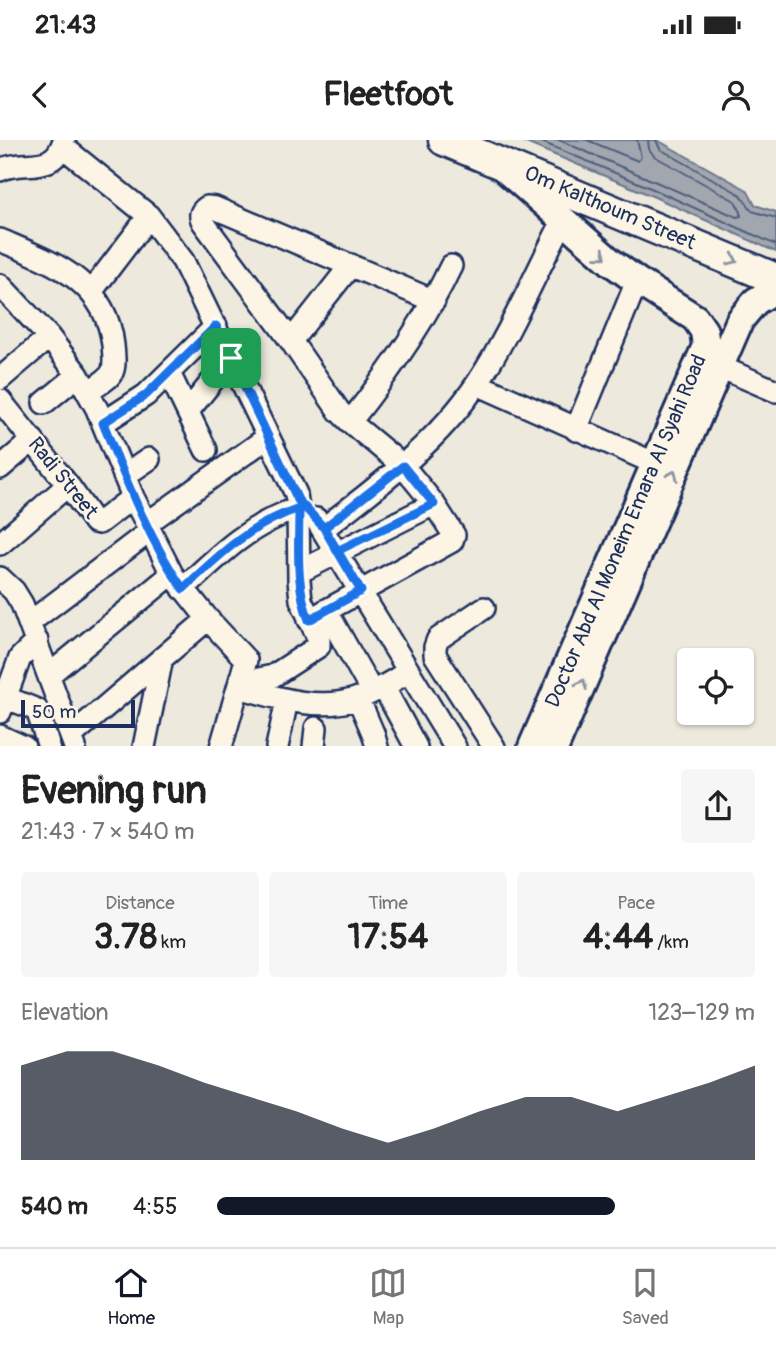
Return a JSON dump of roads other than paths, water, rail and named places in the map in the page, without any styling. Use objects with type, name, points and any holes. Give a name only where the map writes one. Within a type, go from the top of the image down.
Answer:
[{"type":"highway","name":"Om Kalthoum Street","points":[[444,140],[776,279]]},
{"type":"main road","name":"Doctor Abd Al Moneim Emara Al Syahi Road","points":[[496,161],[563,221],[637,281],[689,313],[700,324],[706,338],[702,359],[532,746]]},
{"type":"main road","name":"Doctor Abd Al Moneim Emara Al Syahi Road","points":[[555,746],[734,331],[756,301],[776,289]]},
{"type":"street","points":[[0,170],[6,167],[43,164],[54,157],[63,143],[149,216],[183,261],[298,504],[324,528],[408,673],[454,746]]},
{"type":"street","points":[[317,615],[454,539],[434,504],[403,466],[340,411],[292,341],[202,222],[202,210],[211,206],[434,301]]},
{"type":"street","points":[[92,292],[149,216]]},
{"type":"street","points":[[324,528],[403,466],[440,429],[477,384],[563,221]]},
{"type":"street","points":[[0,240],[53,263],[80,281],[99,303],[109,327],[114,365],[111,376],[83,383],[44,403]]},
{"type":"street","points":[[292,341],[351,265]]},
{"type":"street","points":[[350,422],[395,363],[434,301],[451,266]]},
{"type":"street","points":[[576,430],[637,281]]},
{"type":"street","points":[[2,290],[49,337],[83,383],[103,423],[133,497],[178,581],[208,620],[246,660],[221,746]]},
{"type":"street","points":[[103,423],[133,405],[216,326]]},
{"type":"street","points":[[0,395],[49,337]]},
{"type":"street","points":[[188,410],[231,358]]},
{"type":"street","points":[[720,367],[776,391]]},
{"type":"street","points":[[169,373],[206,450]]},
{"type":"street","points":[[477,384],[656,464]]},
{"type":"street","name":"Radi Street","points":[[0,395],[93,522],[97,524],[133,497]]},
{"type":"street","points":[[49,746],[37,710],[2,702],[33,632],[148,528],[268,437]]},
{"type":"street","points":[[0,468],[33,440]]},
{"type":"street","points":[[124,476],[149,459]]},
{"type":"street","points":[[0,544],[68,485]]},
{"type":"street","points":[[298,504],[301,600],[317,615],[371,692],[415,746]]},
{"type":"street","points":[[49,675],[239,537],[298,504]]},
{"type":"street","points":[[299,572],[434,504]]},
{"type":"street","points":[[2,587],[18,597],[73,741],[208,620]]},
{"type":"street","points":[[484,608],[438,639],[435,655],[493,746]]},
{"type":"street","points":[[239,685],[267,679],[317,648],[317,615]]},
{"type":"street","points":[[144,746],[163,658]]},
{"type":"street","points":[[239,685],[287,700],[330,703],[371,692],[408,673]]},
{"type":"street","points":[[371,692],[373,733],[377,746]]},
{"type":"street","points":[[276,746],[287,700]]},
{"type":"street","points":[[0,736],[21,746]]},
{"type":"water","points":[[519,140],[657,140],[747,190],[755,205],[776,212],[776,252],[650,195]]}]
